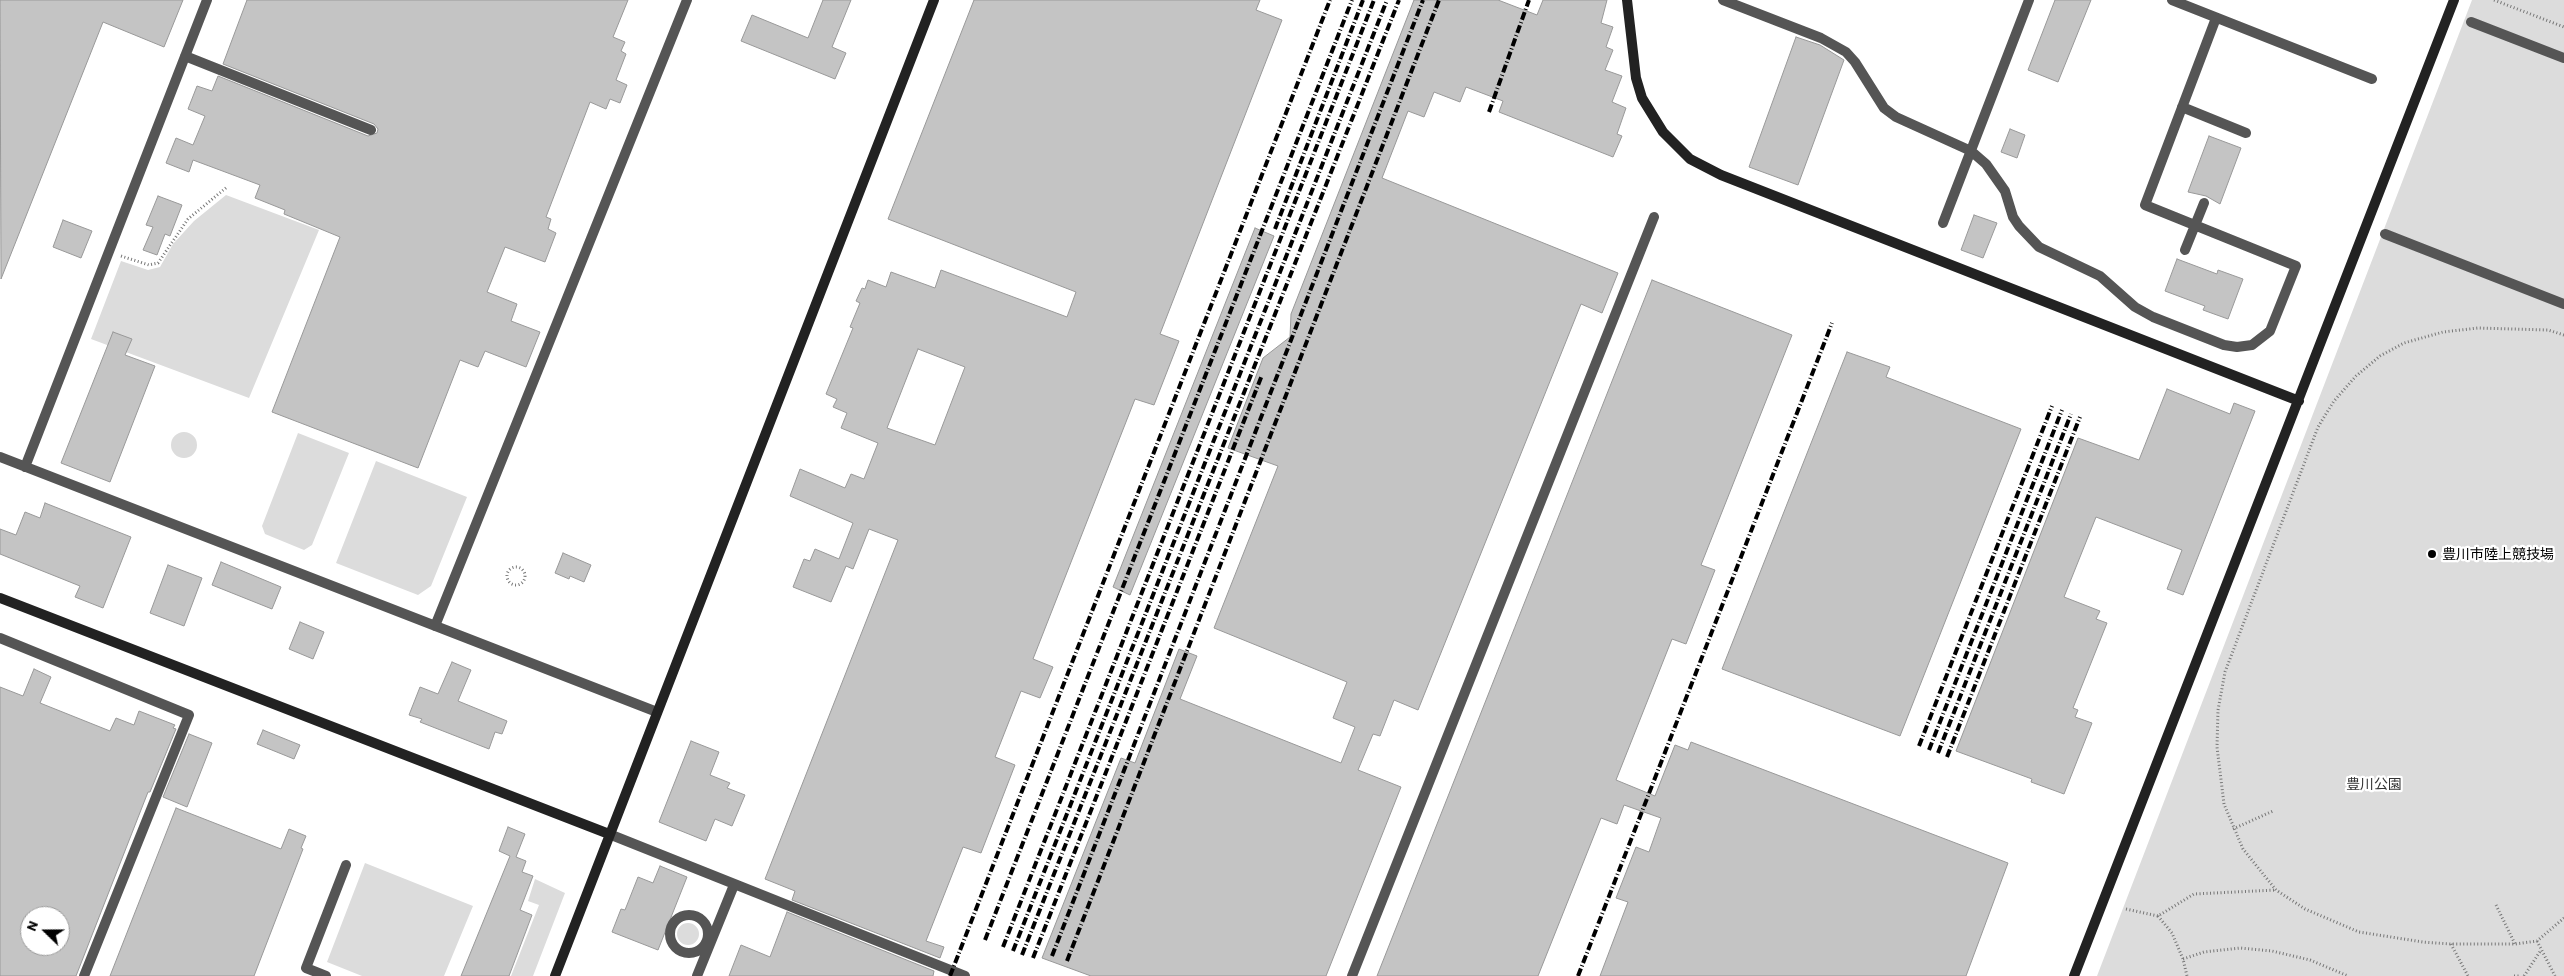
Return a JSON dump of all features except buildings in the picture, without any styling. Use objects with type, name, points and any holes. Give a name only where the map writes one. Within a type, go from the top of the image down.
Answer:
[{"type":"street","points":[[556,976],[609,834],[934,0]]},
{"type":"street","points":[[1627,0],[1636,78],[1642,98],[1663,132],[1690,159],[1721,176],[2300,401]]},
{"type":"street","points":[[2074,976],[2300,401],[2454,0]]},
{"type":"street","points":[[0,598],[609,834]]},
{"type":"lane","points":[[26,468],[207,0]]},
{"type":"lane","points":[[435,626],[687,0]]},
{"type":"lane","points":[[1723,0],[1837,46],[1855,62],[1884,108],[1896,117],[1971,151],[1986,164],[2005,191],[2013,217],[2028,238],[2039,247],[2100,276],[2135,307],[2153,317],[2224,345],[2237,347],[2252,345],[2270,330],[2296,266],[2145,204],[2216,18]]},
{"type":"lane","points":[[1943,224],[2030,0]]},
{"type":"lane","points":[[2172,0],[2372,79]]},
{"type":"lane","points":[[2471,22],[2564,58]]},
{"type":"lane","points":[[185,56],[370,130]]},
{"type":"lane","points":[[2182,107],[2246,134]]},
{"type":"lane","points":[[2185,250],[2204,203]]},
{"type":"lane","points":[[1352,976],[1654,217]]},
{"type":"lane","points":[[2385,234],[2564,304]]},
{"type":"lane","points":[[0,457],[658,712]]},
{"type":"lane","points":[[0,638],[189,714],[84,976]]},
{"type":"lane","points":[[609,834],[965,976]]},
{"type":"lane","points":[[326,976],[306,968],[346,865]]},
{"type":"lane","points":[[697,976],[734,885]]},
{"type":"path","points":[[2494,0],[2564,27]]},
{"type":"path","points":[[109,252],[149,265],[158,262],[188,219],[227,187]]},
{"type":"path","points":[[2564,335],[2548,330],[2478,328],[2443,332],[2404,343],[2380,356],[2356,376],[2334,401],[2318,427],[2225,672],[2218,710],[2216,748],[2224,804],[2243,849],[2276,890],[2305,909],[2359,932],[2415,941],[2451,944],[2515,944],[2537,941],[2564,918]]},
{"type":"path","points":[[514,566],[519,566],[525,572],[525,579],[519,585],[511,584],[508,581],[507,573],[514,566]]},
{"type":"path","points":[[2233,829],[2273,811]]},
{"type":"path","points":[[2158,916],[2194,894],[2276,890]]},
{"type":"path","points":[[2496,905],[2515,944]]},
{"type":"path","points":[[2126,909],[2158,916],[2172,933],[2183,959],[2187,976]]},
{"type":"path","points":[[2537,941],[2555,976]]},
{"type":"path","points":[[2451,944],[2468,976]]},
{"type":"path","points":[[2183,959],[2204,952],[2240,948],[2272,951],[2310,960],[2348,976]]},
{"type":"path","points":[[2514,976],[2522,976],[2541,950]]},
{"type":"green space","name":"豊川公園","points":[[2472,0],[2564,0],[2564,976],[2097,976]]},
{"type":"green space","points":[[226,195],[319,230],[249,398],[91,339],[121,261],[148,270],[160,267],[173,244],[194,221]]},
{"type":"green space","points":[[184,432],[193,436],[197,445],[193,454],[184,458],[175,454],[171,445],[175,436]]},
{"type":"green space","points":[[298,433],[349,453],[312,545],[304,550],[265,534],[262,526]]},
{"type":"green space","points":[[376,461],[467,497],[431,586],[418,595],[336,563]]},
{"type":"green space","points":[[365,863],[473,906],[444,976],[362,976],[327,962]]},
{"type":"green space","points":[[535,879],[565,893],[533,976],[511,976],[539,905],[528,901]]},
{"type":"green space","points":[[688,923],[696,926],[699,934],[696,942],[688,945],[680,942],[677,934],[680,926]]},
{"type":"railway","points":[[950,976],[1330,0]]},
{"type":"railway","points":[[985,940],[1352,0]]},
{"type":"railway","points":[[1275,229],[1363,0]]},
{"type":"railway","points":[[1003,947],[1374,0]]},
{"type":"railway","points":[[1013,951],[1387,0]]},
{"type":"railway","points":[[1022,955],[1399,0]]},
{"type":"railway","points":[[1052,956],[1423,0]]},
{"type":"railway","points":[[1067,961],[1439,0]]},
{"type":"railway","points":[[1489,112],[1529,0]]},
{"type":"railway","points":[[1578,976],[1832,323]]},
{"type":"railway","points":[[1033,958],[1262,375]]},
{"type":"railway","points":[[1919,746],[2052,406]]},
{"type":"railway","points":[[1929,750],[2062,410]]},
{"type":"railway","points":[[1938,753],[2071,414]]},
{"type":"railway","points":[[1947,757],[2080,417]]},
{"type":"place","name":"豊川市陸上競技場","points":[[2432,554]]}]
